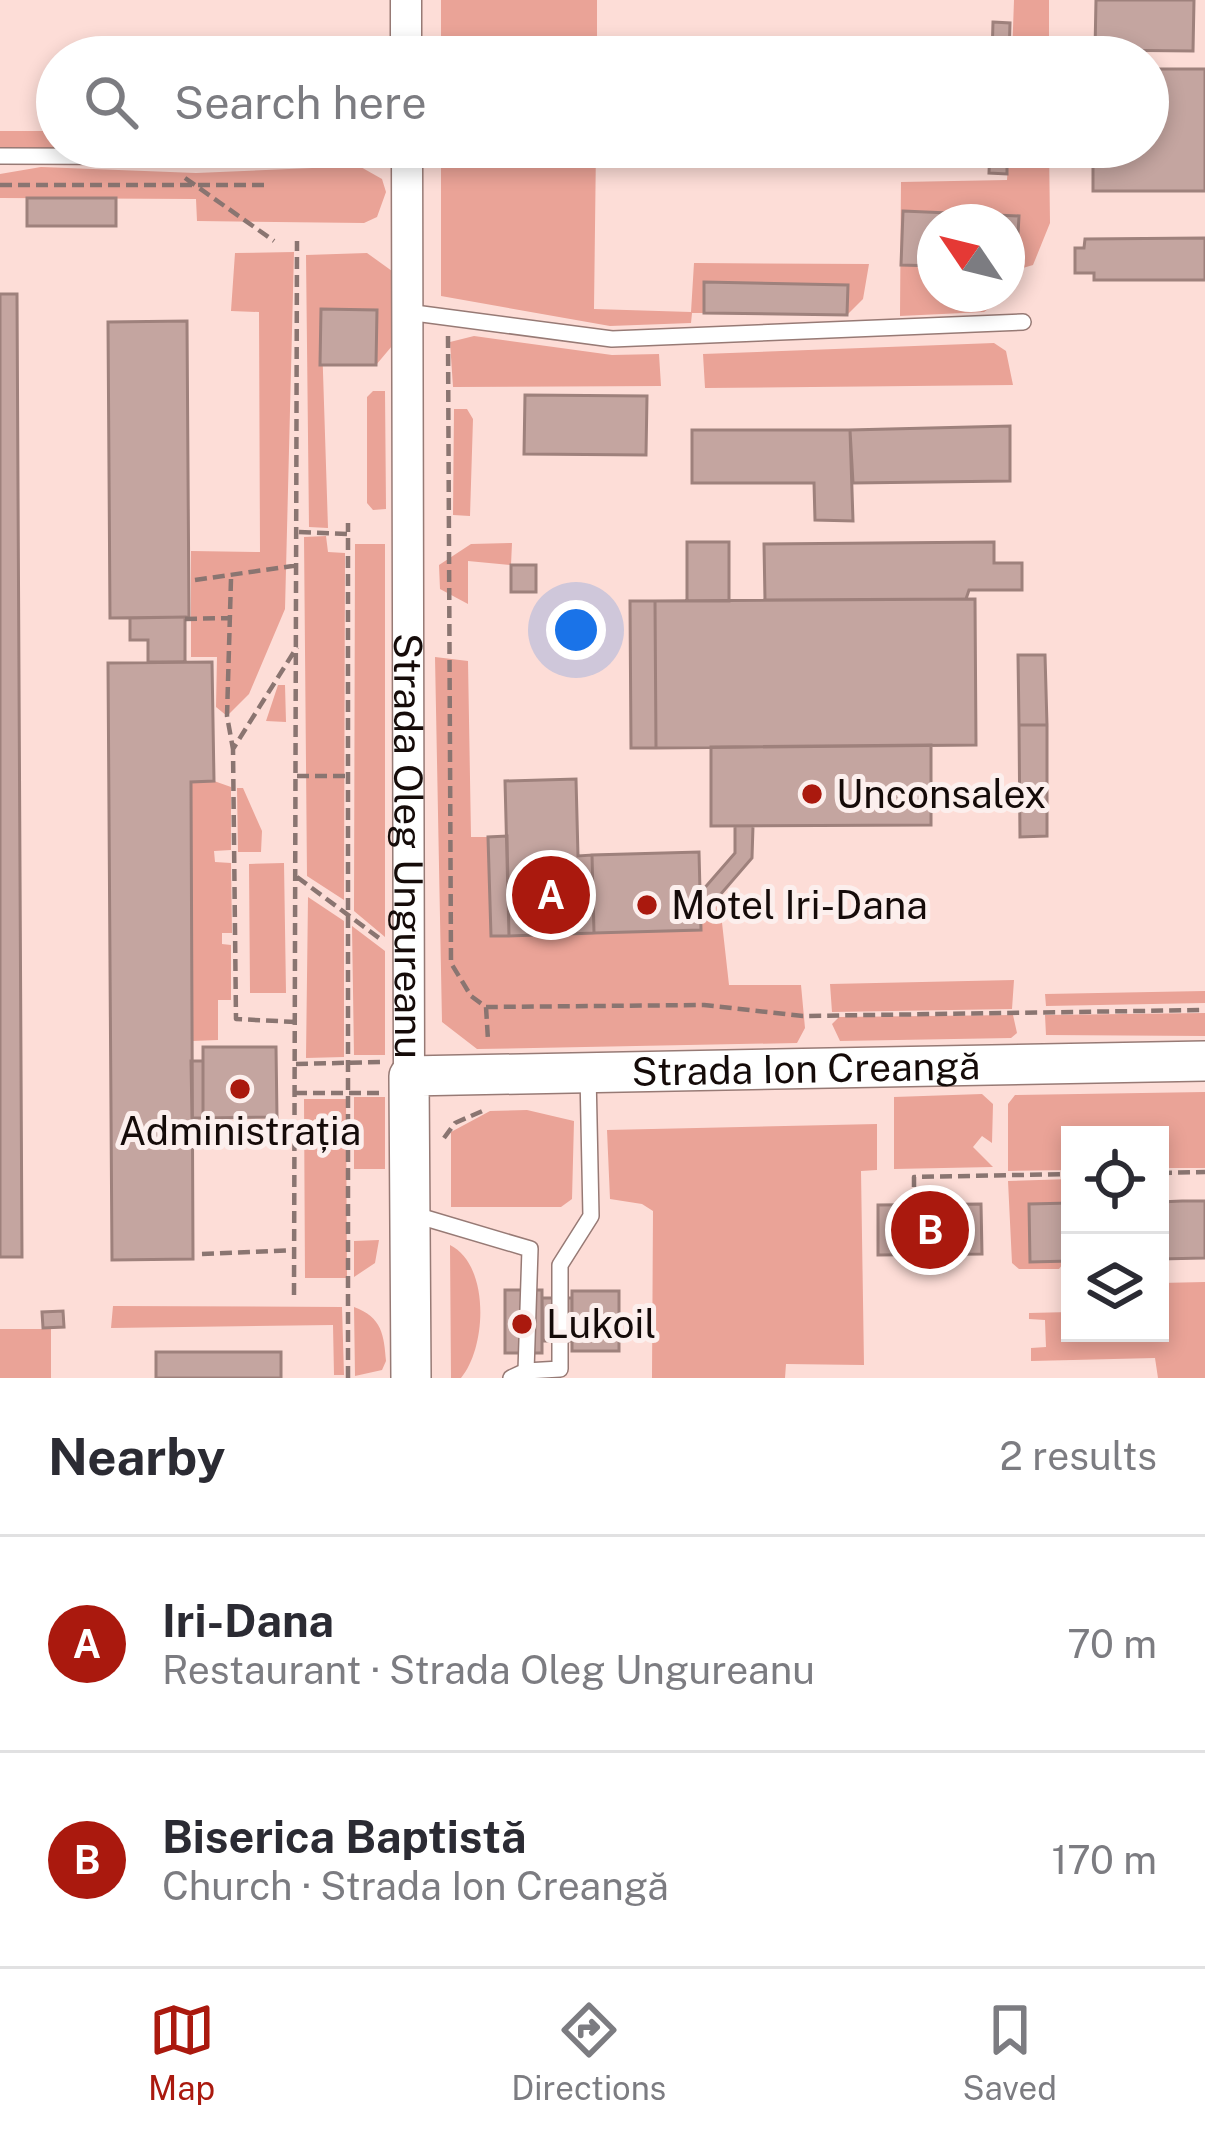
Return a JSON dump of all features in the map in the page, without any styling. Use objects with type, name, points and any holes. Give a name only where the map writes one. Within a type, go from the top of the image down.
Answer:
[{"type":"street","points":[[406,0],[406,36]]},
{"type":"street","name":"Strada Oleg Ungureanu","points":[[406,168],[411,1378]]},
{"type":"street","name":"Strada Ion Creangă","points":[[410,1077],[1205,1061]]},
{"type":"lane","name":"Strada Oleg Ungureanu","points":[[0,156],[36,156]]},
{"type":"lane","points":[[407,312],[612,339],[1023,322]]},
{"type":"lane","points":[[410,1214],[530,1249],[518,1374],[560,1369],[560,1265],[591,1216],[588,1074]]},
{"type":"path","points":[[173,168],[274,241]]},
{"type":"path","points":[[0,185],[268,185]]},
{"type":"path","points":[[294,1295],[297,241]]},
{"type":"path","points":[[448,318],[451,963],[471,996],[486,1007],[704,1005],[802,1016],[1205,1010]]},
{"type":"path","points":[[348,524],[348,1378]]},
{"type":"path","points":[[299,532],[349,534]]},
{"type":"path","points":[[195,580],[231,579],[299,565]]},
{"type":"path","points":[[231,579],[227,716],[233,748],[236,1019],[296,1022]]},
{"type":"path","points":[[185,619],[231,618]]},
{"type":"path","points":[[233,748],[298,645]]},
{"type":"path","points":[[297,776],[349,776]]},
{"type":"path","points":[[297,878],[409,959]]},
{"type":"path","points":[[486,1007],[488,1040]]},
{"type":"path","points":[[296,1064],[349,1063],[410,1077]]},
{"type":"path","points":[[296,1093],[350,1093],[410,1077]]},
{"type":"path","points":[[1169,1173],[1205,1172]]},
{"type":"path","points":[[914,1204],[914,1177],[1061,1174]]},
{"type":"path","points":[[202,1254],[295,1250]]},
{"type":"shaded area","points":[[441,0],[597,0],[597,36],[441,36]]},
{"type":"shaded area","points":[[1014,0],[1049,0],[1049,36],[1013,36]]},
{"type":"shaded area","points":[[0,131],[36,131],[36,149],[0,149]]},
{"type":"shaded area","points":[[36,168],[196,173],[363,168],[382,179],[386,192],[377,217],[364,223],[197,221],[196,199],[0,198],[0,174]]},
{"type":"shaded area","points":[[441,168],[596,168],[594,309],[691,312],[694,263],[869,264],[863,299],[847,315],[847,285],[705,283],[704,313],[692,313],[691,323],[610,326],[441,296]]},
{"type":"shaded area","points":[[1008,168],[1049,168],[1050,223],[1033,265],[1025,267],[1025,204],[917,204],[917,212],[903,211],[901,265],[917,265],[917,312],[984,312],[900,316],[901,182],[1007,180]]},
{"type":"shaded area","points":[[294,252],[285,609],[249,694],[227,716],[216,707],[217,657],[191,657],[191,551],[260,552],[259,312],[231,311],[235,253]]},
{"type":"shaded area","points":[[367,253],[392,271],[392,346],[376,365],[377,310],[321,310],[328,528],[309,527],[306,255]]},
{"type":"shaded area","points":[[474,336],[612,355],[659,354],[661,386],[453,387],[450,342]]},
{"type":"shaded area","points":[[994,343],[1006,351],[1013,385],[705,388],[703,354]]},
{"type":"shaded area","points":[[373,391],[385,391],[386,509],[373,510],[367,503],[367,397]]},
{"type":"shaded area","points":[[454,409],[467,409],[473,419],[470,516],[453,515]]},
{"type":"shaded area","points":[[326,536],[328,552],[345,553],[344,900],[307,876],[304,537]]},
{"type":"shaded area","points":[[512,543],[511,565],[468,561],[468,604],[440,589],[439,565],[471,544]]},
{"type":"shaded area","points":[[355,544],[385,544],[385,937],[354,911]]},
{"type":"shaded area","points":[[435,657],[468,661],[471,837],[488,837],[491,936],[701,930],[701,917],[719,896],[729,985],[801,985],[805,1028],[797,1043],[477,1049],[442,1022]]},
{"type":"shaded area","points":[[278,685],[285,685],[286,722],[266,721]]},
{"type":"shaded area","points":[[214,781],[231,787],[231,850],[214,851],[215,862],[231,863],[232,933],[222,933],[222,944],[231,945],[231,1000],[218,1000],[218,1040],[192,1041],[191,782]]},
{"type":"shaded area","points":[[237,788],[243,788],[262,831],[261,852],[238,852]]},
{"type":"shaded area","points":[[284,863],[286,993],[250,993],[249,864]]},
{"type":"shaded area","points":[[308,897],[344,921],[344,1057],[306,1058]]},
{"type":"shaded area","points":[[352,926],[385,951],[385,1055],[354,1055]]},
{"type":"shaded area","points":[[1014,980],[1012,1009],[832,1012],[830,984]]},
{"type":"shaded area","points":[[1205,991],[1205,1003],[1046,1006],[1045,994]]},
{"type":"shaded area","points":[[1205,1013],[1205,1036],[1046,1035],[1045,1015]]},
{"type":"shaded area","points":[[1013,1015],[1017,1033],[1011,1038],[840,1041],[832,1024],[839,1017]]},
{"type":"shaded area","points":[[1205,1092],[1205,1168],[1169,1168],[1169,1126],[1061,1126],[1061,1170],[1008,1171],[1008,1104],[1015,1095]]},
{"type":"shaded area","points":[[982,1094],[993,1104],[992,1143],[982,1136],[973,1147],[993,1167],[894,1169],[894,1097]]},
{"type":"shaded area","points":[[354,1097],[385,1097],[385,1169],[354,1169]]},
{"type":"shaded area","points":[[304,1099],[346,1099],[347,1278],[305,1278]]},
{"type":"shaded area","points":[[527,1110],[574,1121],[572,1199],[561,1207],[451,1207],[451,1132],[490,1111]]},
{"type":"shaded area","points":[[877,1124],[877,1170],[861,1171],[864,1365],[786,1364],[785,1378],[652,1378],[653,1211],[642,1204],[610,1199],[607,1130]]},
{"type":"shaded area","points":[[1061,1179],[1059,1269],[1019,1269],[1012,1263],[1008,1181]]},
{"type":"shaded area","points":[[379,1240],[375,1263],[354,1277],[354,1241]]},
{"type":"shaded area","points":[[450,1245],[472,1270],[480,1307],[476,1347],[461,1378],[451,1378]]},
{"type":"shaded area","points":[[1205,1282],[1205,1378],[1158,1378],[1155,1358],[1031,1361],[1031,1348],[1046,1347],[1045,1320],[1029,1319],[1029,1313],[1061,1312],[1061,1342],[1169,1342],[1169,1283]]},
{"type":"shaded area","points":[[113,1306],[342,1307],[344,1375],[334,1375],[333,1325],[111,1328]]},
{"type":"shaded area","points":[[354,1307],[371,1316],[380,1328],[386,1361],[382,1370],[355,1376]]},
{"type":"shaded area","points":[[0,1329],[51,1329],[51,1378],[0,1378]]},
{"type":"building","points":[[1096,0],[1194,0],[1193,51],[1169,51],[1169,36],[1095,36]]},
{"type":"building","points":[[993,22],[1010,23],[1010,36],[993,36]]},
{"type":"building","points":[[1169,69],[1205,69],[1205,191],[1093,191],[1093,168],[1169,168]]},
{"type":"building","points":[[989,168],[1007,168],[1007,174],[989,173]]},
{"type":"building","points":[[27,198],[116,198],[116,226],[27,226]]},
{"type":"building","points":[[903,211],[917,212],[917,265],[901,265]]},
{"type":"building","points":[[1205,238],[1205,280],[1094,280],[1094,273],[1075,273],[1075,248],[1084,248],[1085,239]]},
{"type":"building","points":[[704,282],[848,285],[847,315],[704,313]]},
{"type":"building","points":[[0,294],[17,294],[22,1257],[0,1257]]},
{"type":"building","points":[[321,309],[377,310],[376,365],[320,365]]},
{"type":"building","points":[[187,321],[189,617],[110,618],[108,322]]},
{"type":"building","points":[[525,395],[647,396],[646,455],[524,454]]},
{"type":"building","points":[[1010,426],[1010,481],[853,483],[850,430]]},
{"type":"building","points":[[692,430],[850,430],[853,521],[815,520],[814,483],[692,483]]},
{"type":"building","points":[[687,542],[729,542],[729,601],[687,601]]},
{"type":"building","points":[[994,542],[994,563],[1022,563],[1022,590],[969,590],[966,599],[765,600],[764,544]]},
{"type":"building","points":[[511,565],[536,565],[536,592],[511,592]]},
{"type":"building","points":[[975,599],[976,745],[656,748],[655,601]]},
{"type":"building","points":[[630,601],[655,601],[656,748],[631,748]]},
{"type":"building","points":[[185,617],[185,662],[148,662],[148,640],[130,640],[130,618]]},
{"type":"building","points":[[1018,655],[1045,655],[1047,725],[1019,725]]},
{"type":"building","points":[[212,662],[214,781],[191,782],[193,1259],[112,1260],[108,663]]},
{"type":"building","points":[[1019,725],[1047,725],[1047,836],[1020,837]]},
{"type":"building","points":[[931,745],[931,825],[711,826],[711,747]]},
{"type":"building","points":[[576,779],[578,856],[592,855],[594,933],[509,936],[505,781]]},
{"type":"building","points":[[735,826],[753,826],[752,858],[701,917],[701,892],[735,853]]},
{"type":"building","points":[[507,836],[509,936],[491,936],[488,837]]},
{"type":"building","name":"Motel Iri-Dana","points":[[699,852],[701,930],[594,933],[592,855]]},
{"type":"building","name":"Administrația","points":[[203,1047],[276,1047],[277,1117],[203,1118]]},
{"type":"building","points":[[191,1061],[203,1061],[203,1118],[192,1118]]},
{"type":"building","points":[[1205,1201],[1205,1258],[1169,1259],[1169,1202]]},
{"type":"building","points":[[1061,1203],[1061,1261],[1030,1262],[1029,1204]]},
{"type":"building","points":[[981,1204],[982,1254],[878,1255],[878,1205]]},
{"type":"building","points":[[505,1290],[542,1290],[542,1353],[505,1353]]},
{"type":"building","points":[[572,1291],[619,1291],[619,1351],[572,1351]]},
{"type":"building","points":[[542,1298],[572,1298],[572,1341],[543,1341]]},
{"type":"building","points":[[63,1311],[64,1327],[43,1328],[42,1312]]},
{"type":"building","points":[[156,1352],[281,1352],[281,1378],[156,1378]]},
{"type":"place","name":"Unconsalex","points":[[812,794]]},
{"type":"place","name":"Iri-Dana","points":[[551,895]]},
{"type":"place","name":"Motel Iri-Dana","points":[[647,905]]},
{"type":"place","name":"Administrația","points":[[240,1089]]},
{"type":"place","name":"Biserica Baptistă","points":[[930,1230]]},
{"type":"place","name":"Lukoil","points":[[522,1324]]}]
